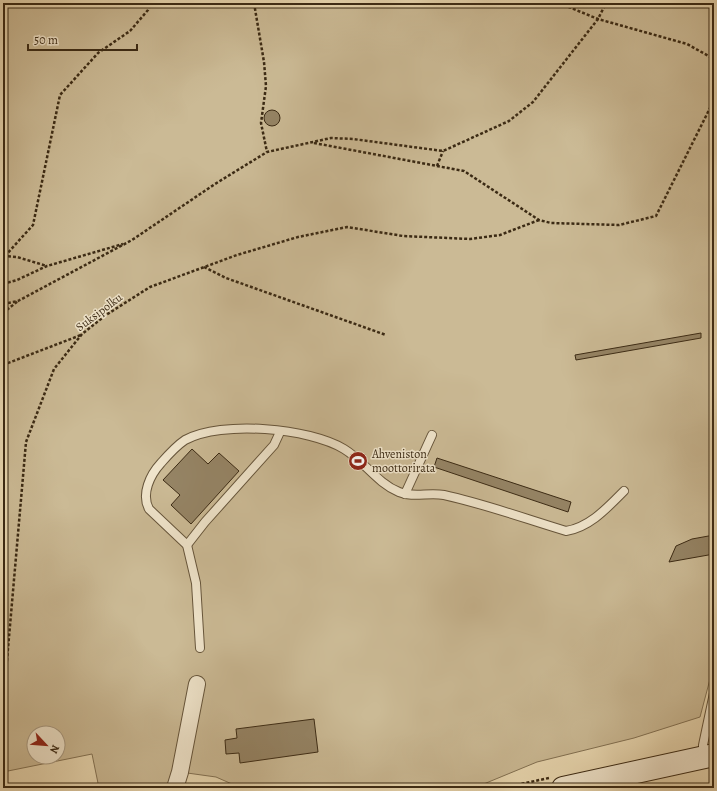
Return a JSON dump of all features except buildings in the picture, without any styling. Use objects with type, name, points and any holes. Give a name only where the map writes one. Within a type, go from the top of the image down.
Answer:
[{"type":"street","points":[[175,788],[180,772],[197,684]]},
{"type":"street","points":[[563,788],[709,756]]},
{"type":"lane","points":[[200,648],[196,583],[187,545],[164,524],[145,502],[145,495],[150,480],[171,451],[185,440],[209,431],[236,429],[280,432],[311,436],[329,441],[362,462],[384,483],[406,494],[442,495],[566,531],[577,529],[589,522],[624,491]]},
{"type":"lane","points":[[187,545],[205,522],[274,445],[280,432]]},
{"type":"lane","points":[[406,494],[432,435]]},
{"type":"lane","points":[[709,756],[703,745],[714,693]]},
{"type":"path","points":[[4,256],[33,225],[60,95],[98,53],[130,31],[148,10],[151,3]]},
{"type":"path","points":[[254,3],[264,62],[266,86],[261,123],[267,152]]},
{"type":"path","points":[[559,3],[598,19],[686,44],[714,59]]},
{"type":"path","points":[[3,313],[18,301],[132,240],[215,184],[267,152],[331,138],[353,139],[443,151],[509,121],[533,102],[598,19],[606,3]]},
{"type":"path","points":[[311,142],[464,171],[539,220],[551,223],[619,225],[656,216],[714,100]]},
{"type":"path","points":[[437,166],[443,151]]},
{"type":"path","name":"Suksipolku","points":[[3,705],[26,442],[54,369],[82,334],[106,315],[150,288],[204,267],[298,237],[347,227],[403,236],[470,239],[500,235],[539,220]]},
{"type":"path","points":[[3,284],[16,280],[47,266],[132,240]]},
{"type":"path","points":[[4,256],[17,257],[47,266]]},
{"type":"path","points":[[204,267],[226,278],[386,335]]},
{"type":"path","points":[[3,304],[18,301]]},
{"type":"path","points":[[3,365],[82,334]]},
{"type":"shaded area","name":"Ahveniston moottorirata","points":[[3,3],[714,3],[714,664],[700,717],[634,738],[537,762],[474,788],[241,788],[216,777],[180,772],[175,788],[99,788],[92,754],[66,759],[66,725],[26,725],[26,765],[38,765],[3,772]]},
{"type":"place","name":"Ahveniston moottorirata","points":[[358,461]]}]
